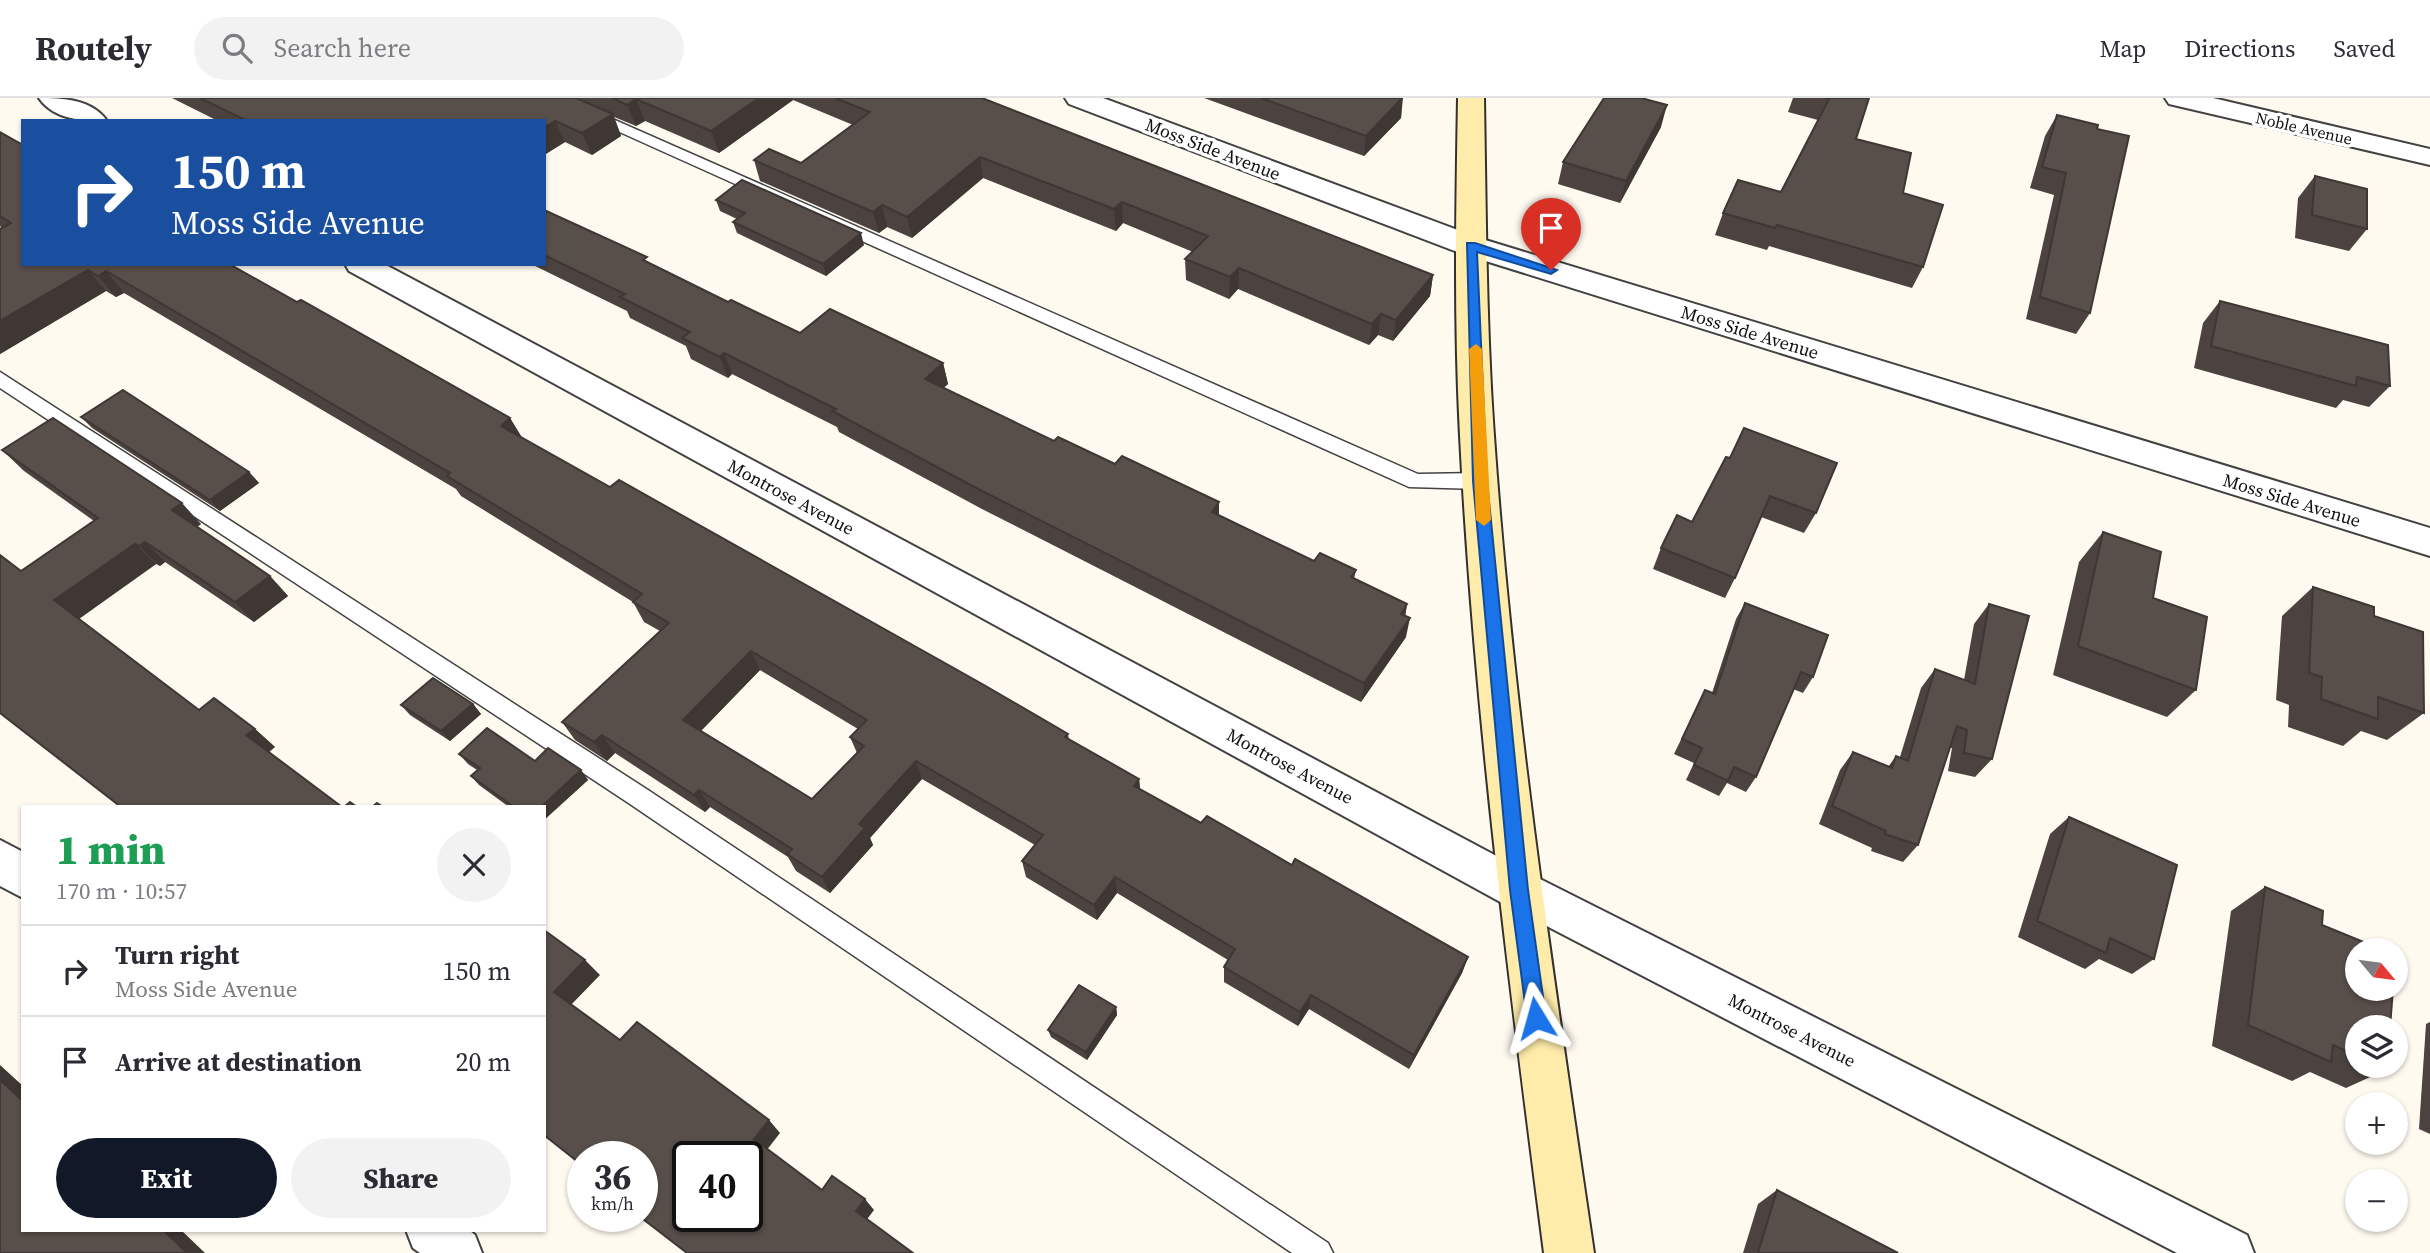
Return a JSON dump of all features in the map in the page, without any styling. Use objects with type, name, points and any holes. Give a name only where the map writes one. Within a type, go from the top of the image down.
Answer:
[{"type":"street","points":[[52,98],[90,119]]},
{"type":"street","name":"Moss Side Avenue","points":[[1078,98],[1471,246],[2430,542]]},
{"type":"street","points":[[1471,98],[1471,246],[1480,481],[1519,890],[1569,1253]]},
{"type":"street","name":"Noble Avenue","points":[[2185,99],[2430,158]]},
{"type":"street","name":"Montrose Avenue","points":[[364,266],[1519,890],[2229,1253]]},
{"type":"street","points":[[0,859],[21,877]]},
{"type":"street","points":[[433,1232],[457,1253]]},
{"type":"lane","points":[[552,98],[883,242],[1060,326],[1416,482],[1480,481]]},
{"type":"lane","points":[[0,379],[639,797],[1318,1253]]},
{"type":"building","points":[[200,98],[576,98],[613,114],[582,133],[555,121],[546,127],[546,119],[243,119]]},
{"type":"building","points":[[612,98],[759,98],[711,131],[636,99],[627,105]]},
{"type":"building","points":[[835,98],[982,98],[1433,275],[1396,320],[1381,314],[1372,324],[1239,268],[1230,277],[1185,259],[1208,236],[1122,202],[1114,209],[980,157],[907,217],[882,205],[873,212],[754,160],[769,149],[801,163],[870,112]]},
{"type":"building","points":[[1261,98],[1402,98],[1366,136]]},
{"type":"building","points":[[1604,98],[1641,98],[1667,105],[1626,181],[1563,162]]},
{"type":"building","points":[[1825,98],[1869,98],[1856,139],[1911,153],[1903,193],[1943,205],[1923,267],[1777,225],[1775,228],[1723,213],[1738,180],[1781,192],[1829,99]]},
{"type":"building","points":[[2057,115],[2098,125],[2097,129],[2129,136],[2090,313],[2040,297],[2066,173],[2042,167]]},
{"type":"building","points":[[0,132],[21,144],[21,266],[233,266],[297,302],[301,300],[510,418],[501,426],[610,487],[619,480],[984,685],[1068,734],[1065,737],[1139,779],[1134,786],[1201,823],[1207,816],[1292,865],[1295,859],[1468,957],[1414,1055],[1311,995],[1300,1012],[1224,967],[1235,949],[1115,877],[1094,905],[1022,861],[1043,835],[916,761],[859,824],[865,828],[822,877],[787,854],[792,849],[699,790],[694,795],[602,735],[594,742],[562,722],[669,623],[633,602],[642,594],[447,476],[450,473],[106,271],[98,276],[88,270],[0,321],[0,229],[11,223],[0,216]],"holes":[[[751,651],[867,720],[850,737],[864,746],[812,799],[683,720]]]},
{"type":"building","points":[[2315,176],[2367,189],[2367,229],[2312,215]]},
{"type":"building","points":[[742,180],[861,233],[823,264],[733,222],[745,213],[716,200]]},
{"type":"building","points":[[546,211],[647,257],[643,260],[728,302],[731,300],[800,333],[830,309],[943,363],[925,379],[1054,441],[1058,437],[1115,464],[1122,456],[1219,502],[1212,512],[1314,561],[1320,553],[1356,570],[1351,577],[1407,604],[1401,614],[1410,618],[1364,683],[978,489],[832,411],[836,409],[724,353],[720,357],[682,338],[690,332],[620,297],[625,294],[546,256]]},
{"type":"building","points":[[2220,301],[2388,345],[2390,386],[2357,377],[2356,386],[2211,346]]},
{"type":"building","points":[[123,390],[249,472],[210,500],[81,417]]},
{"type":"building","points":[[53,418],[182,503],[172,510],[270,576],[235,602],[145,542],[139,546],[135,544],[54,600],[199,710],[214,698],[255,729],[246,735],[339,805],[118,805],[0,713],[0,555],[21,571],[98,518],[2,450]]},
{"type":"building","points":[[1744,428],[1837,463],[1816,513],[1770,496],[1735,578],[1661,548],[1677,515],[1692,522],[1726,457],[1730,458]]},
{"type":"building","points":[[2103,532],[2161,552],[2153,598],[2207,617],[2196,690],[2078,646]]},
{"type":"building","points":[[2313,587],[2374,607],[2374,616],[2423,632],[2424,713],[2378,697],[2378,719],[2321,699],[2322,677],[2309,673]]},
{"type":"building","points":[[1745,603],[1828,635],[1813,677],[1801,672],[1756,777],[1734,767],[1728,781],[1694,765],[1702,748],[1682,739],[1705,690],[1715,694]]},
{"type":"building","points":[[1989,604],[2029,616],[1992,759],[1964,753],[1967,730],[1957,726],[1918,845],[1885,834],[1886,831],[1832,806],[1853,752],[1892,768],[1896,756],[1908,761],[1935,669],[1975,684]]},
{"type":"building","points":[[433,678],[473,704],[441,731],[401,705]]},
{"type":"building","points":[[487,728],[535,761],[548,748],[581,770],[543,805],[511,805],[471,776],[480,768],[459,754]]},
{"type":"building","points":[[2069,817],[2177,865],[2154,959],[2110,938],[2106,953],[2037,921]]},
{"type":"building","points":[[2265,887],[2323,911],[2322,925],[2354,938],[2345,938],[2345,1001],[2392,1001],[2391,1015],[2345,1015],[2345,1050],[2333,1045],[2331,1062],[2248,1025]]},
{"type":"building","points":[[546,931],[585,960],[554,992],[620,1040],[637,1022],[769,1120],[754,1139],[757,1141],[672,1141],[672,1232],[763,1232],[763,1146],[822,1190],[832,1176],[865,1199],[856,1211],[913,1253],[687,1253],[658,1231],[658,1141],[567,1141],[567,1153],[546,1137]]},
{"type":"building","points":[[1079,985],[1116,1007],[1086,1052],[1048,1030]]},
{"type":"building","points":[[0,1080],[21,1099],[21,1232],[165,1232],[187,1253],[0,1253]]},
{"type":"building","points":[[1777,1190],[1898,1253],[1758,1253]]},
{"type":"slow traffic","points":[[1476,349],[1480,481],[1484,520]]},
{"type":"route","points":[[1536,1018],[1519,890],[1480,481],[1471,246],[1551,270]]}]
